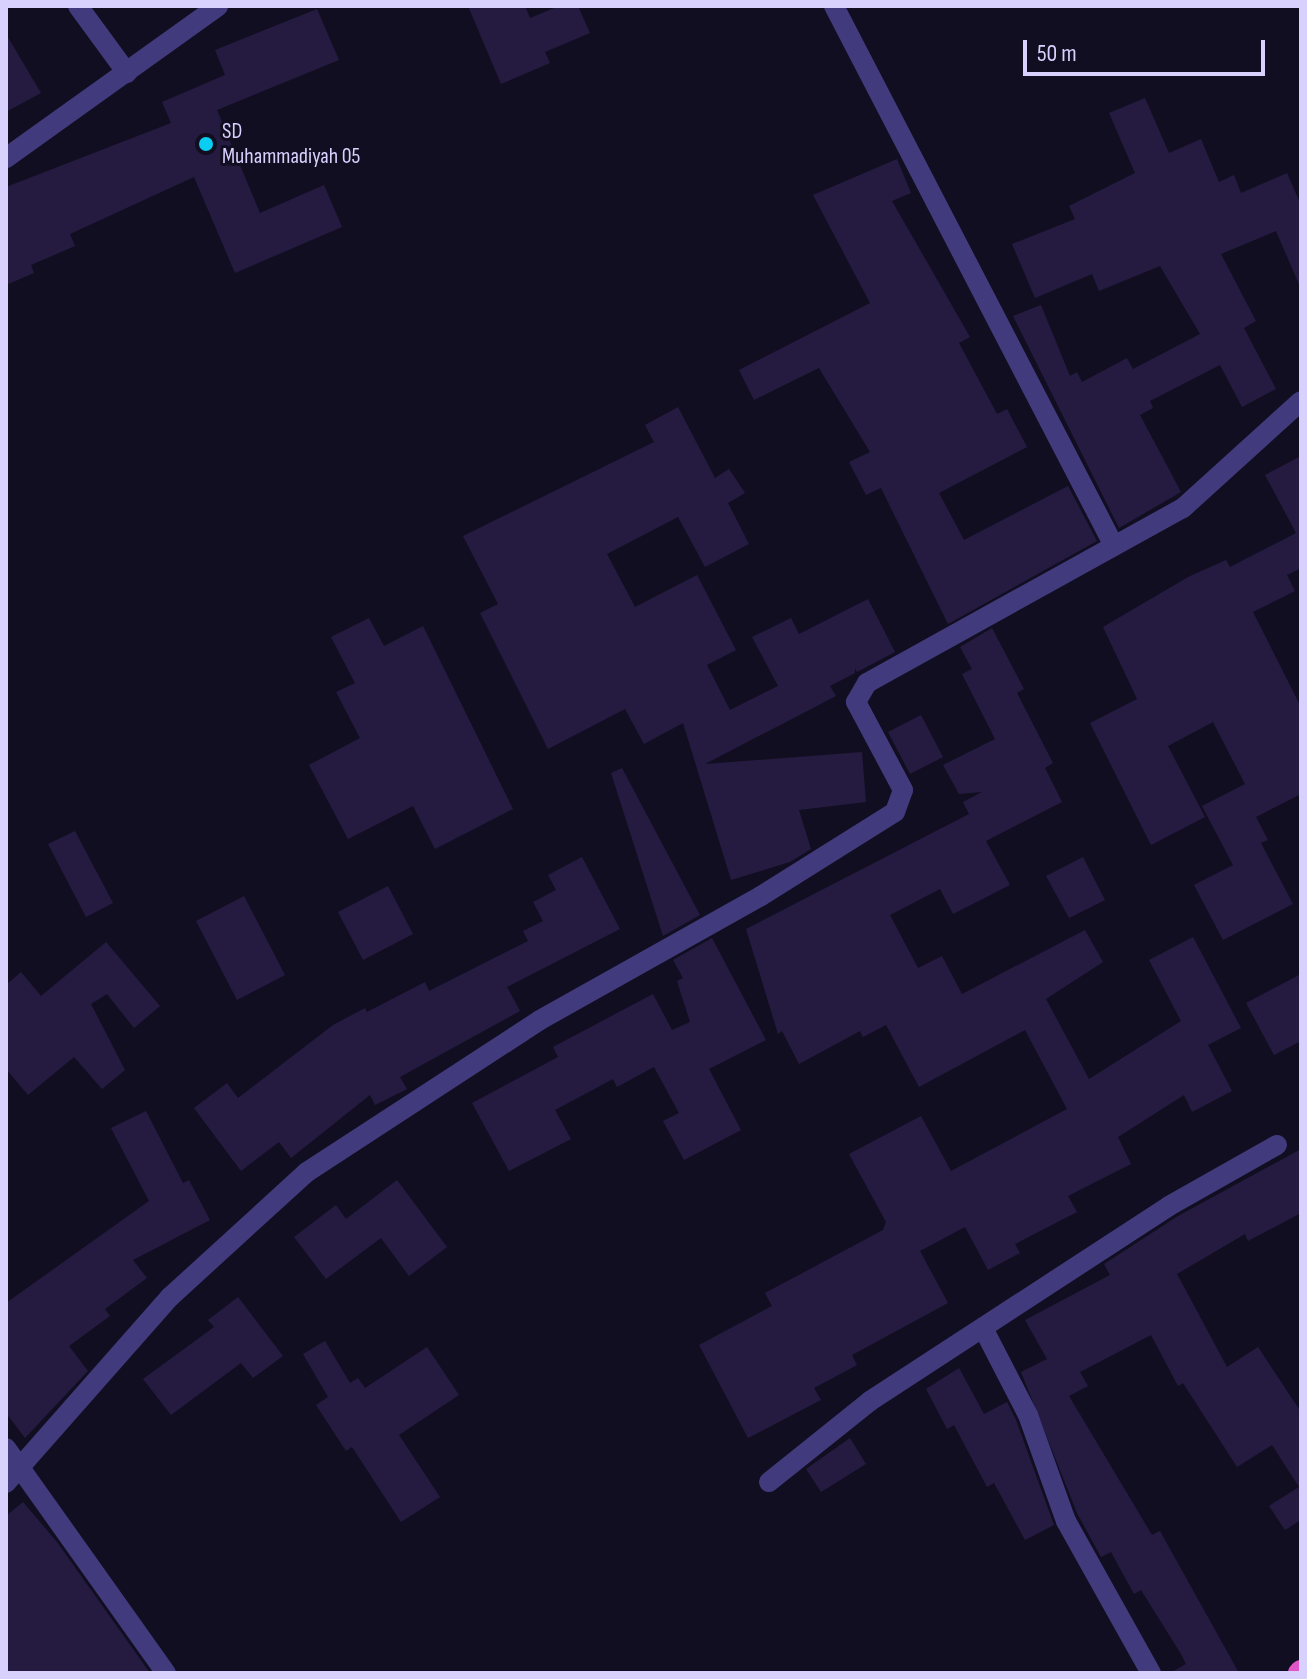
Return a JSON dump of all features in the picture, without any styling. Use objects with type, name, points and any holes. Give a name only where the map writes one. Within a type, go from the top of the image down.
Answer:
[{"type":"street","points":[[78,6],[127,73]]},
{"type":"street","points":[[6,158],[218,6]]},
{"type":"street","points":[[834,6],[1114,546]]},
{"type":"street","points":[[14,1477],[170,1297],[307,1172],[540,1020],[670,950],[895,812],[903,790],[856,702],[867,683],[1204,493],[1301,401]]},
{"type":"street","points":[[769,1482],[838,1423],[1169,1206],[1277,1145]]},
{"type":"street","points":[[983,1328],[1028,1415],[1066,1521],[1151,1673]]},
{"type":"street","points":[[6,1448],[14,1477],[166,1673]]},
{"type":"building","points":[[468,6],[525,6],[530,18],[559,6],[578,6],[590,33],[545,52],[550,63],[501,84]]},
{"type":"building","points":[[317,9],[339,60],[217,110],[260,213],[324,185],[342,227],[235,273],[194,177],[70,234],[75,246],[31,265],[34,273],[6,285],[6,187],[171,123],[162,102],[225,75],[215,50]]},
{"type":"building","points":[[6,34],[41,93],[6,112]]},
{"type":"building","points":[[1145,98],[1169,153],[1201,139],[1219,182],[1234,175],[1241,193],[1287,173],[1301,205],[1301,289],[1276,231],[1221,254],[1256,321],[1244,328],[1276,389],[1242,407],[1220,365],[1150,401],[1153,408],[1140,415],[1181,492],[1119,528],[1013,316],[1041,305],[1070,376],[1077,372],[1082,382],[1127,358],[1133,369],[1200,334],[1160,266],[1099,291],[1092,274],[1035,298],[1012,244],[1075,219],[1069,206],[1135,173],[1109,113]]},
{"type":"building","points":[[897,159],[911,193],[892,201],[970,337],[959,343],[997,414],[1007,409],[1027,447],[939,493],[964,540],[1068,486],[1097,541],[948,624],[881,488],[866,495],[849,462],[870,452],[819,368],[754,400],[739,370],[870,303],[813,195]]},
{"type":"building","points":[[678,407],[715,478],[729,469],[745,493],[728,503],[749,544],[705,567],[678,517],[607,554],[635,607],[697,575],[736,650],[707,665],[730,710],[778,686],[752,637],[791,618],[799,634],[868,599],[895,652],[857,672],[855,668],[855,673],[830,686],[836,696],[705,764],[862,752],[866,802],[799,810],[811,849],[790,862],[731,880],[683,723],[644,744],[625,709],[548,749],[480,613],[498,604],[463,536],[654,442],[645,425]]},
{"type":"building","points":[[1301,456],[1301,568],[1287,575],[1295,591],[1253,612],[1301,707],[1301,794],[1256,817],[1268,840],[1261,843],[1293,904],[1223,940],[1194,885],[1233,865],[1202,806],[1245,784],[1213,722],[1168,746],[1205,817],[1151,845],[1090,723],[1137,699],[1103,627],[1188,577],[1226,560],[1230,567],[1296,533],[1265,475]]},
{"type":"building","points":[[369,618],[384,646],[423,626],[513,809],[435,849],[413,806],[348,839],[309,765],[360,738],[336,692],[355,683],[331,637]]},
{"type":"building","points":[[992,628],[1024,689],[1017,693],[1053,763],[1045,768],[1062,802],[986,841],[1010,885],[953,914],[940,889],[890,915],[918,968],[942,956],[962,994],[1085,930],[1103,962],[1046,999],[1089,1079],[1181,1021],[1149,960],[1193,937],[1241,1028],[1208,1045],[1232,1091],[1192,1112],[1184,1095],[1118,1137],[1131,1164],[1068,1196],[1077,1212],[1015,1244],[1020,1253],[988,1270],[965,1227],[920,1251],[948,1303],[852,1355],[857,1365],[814,1388],[821,1400],[748,1438],[699,1345],[772,1306],[765,1293],[883,1230],[886,1222],[849,1154],[921,1116],[951,1171],[1067,1109],[1025,1030],[919,1087],[886,1025],[863,1037],[860,1031],[799,1064],[782,1031],[778,1034],[746,929],[969,814],[963,802],[982,792],[959,794],[943,765],[995,739],[962,674],[972,669],[960,647]]},
{"type":"building","points":[[921,715],[943,757],[910,774],[888,732]]},
{"type":"building","points":[[622,768],[700,915],[663,936],[611,773]]},
{"type":"building","points":[[75,831],[113,903],[86,917],[48,844]]},
{"type":"building","points":[[582,857],[620,929],[507,987],[520,1011],[400,1077],[407,1089],[375,1105],[370,1095],[291,1158],[279,1142],[241,1171],[194,1108],[227,1083],[238,1098],[333,1025],[365,1008],[367,1012],[425,982],[429,991],[528,941],[523,931],[543,921],[533,902],[556,890],[548,875]]},
{"type":"building","points":[[1083,857],[1105,900],[1069,918],[1046,876]]},
{"type":"building","points":[[388,886],[413,934],[363,960],[338,912]]},
{"type":"building","points":[[244,896],[285,975],[237,1000],[196,921]]},
{"type":"building","points":[[712,938],[766,1040],[709,1069],[741,1130],[684,1160],[663,1121],[679,1113],[654,1067],[617,1087],[613,1079],[555,1110],[571,1139],[509,1171],[472,1103],[558,1057],[553,1047],[653,994],[672,1030],[690,1022],[677,981],[683,978],[673,960]]},
{"type":"building","points":[[106,942],[160,1006],[134,1028],[107,994],[91,1004],[125,1070],[102,1089],[74,1057],[28,1095],[6,1069],[6,985],[21,972],[41,996]]},
{"type":"building","points":[[1301,974],[1301,1041],[1274,1055],[1246,1003]]},
{"type":"building","points":[[146,1111],[183,1183],[189,1180],[210,1220],[133,1260],[147,1278],[105,1309],[110,1316],[69,1346],[88,1371],[25,1438],[6,1413],[6,1303],[149,1201],[111,1128]]},
{"type":"building","points":[[1301,1149],[1301,1213],[1248,1241],[1245,1234],[1177,1274],[1227,1367],[1258,1347],[1301,1412],[1301,1520],[1285,1530],[1269,1506],[1299,1487],[1272,1445],[1237,1467],[1183,1383],[1178,1386],[1151,1335],[1080,1372],[1088,1386],[1069,1396],[1152,1535],[1160,1531],[1239,1673],[1170,1673],[1186,1664],[1181,1654],[1141,1590],[1134,1594],[1111,1552],[1101,1557],[1077,1513],[1021,1372],[1047,1359],[1025,1320],[1110,1275],[1104,1264],[1178,1216]]},
{"type":"building","points":[[397,1180],[447,1247],[409,1276],[381,1238],[326,1279],[294,1237],[336,1205],[346,1219]]},
{"type":"building","points":[[238,1297],[283,1356],[253,1378],[241,1363],[171,1415],[143,1379],[214,1327],[208,1320]]},
{"type":"building","points":[[325,1341],[350,1383],[358,1378],[365,1388],[427,1347],[459,1395],[399,1435],[440,1497],[401,1522],[352,1447],[346,1451],[316,1405],[328,1397],[303,1354]]},
{"type":"building","points":[[959,1368],[984,1414],[1007,1402],[1016,1420],[1054,1525],[1025,1540],[994,1483],[987,1487],[954,1425],[947,1429],[926,1389]]},
{"type":"building","points":[[850,1438],[866,1464],[821,1492],[806,1469]]},
{"type":"building","points":[[23,1502],[57,1542],[150,1673],[6,1673],[6,1516]]},
{"type":"place","name":"SD Muhammadiyah 05","points":[[206,144]]}]
